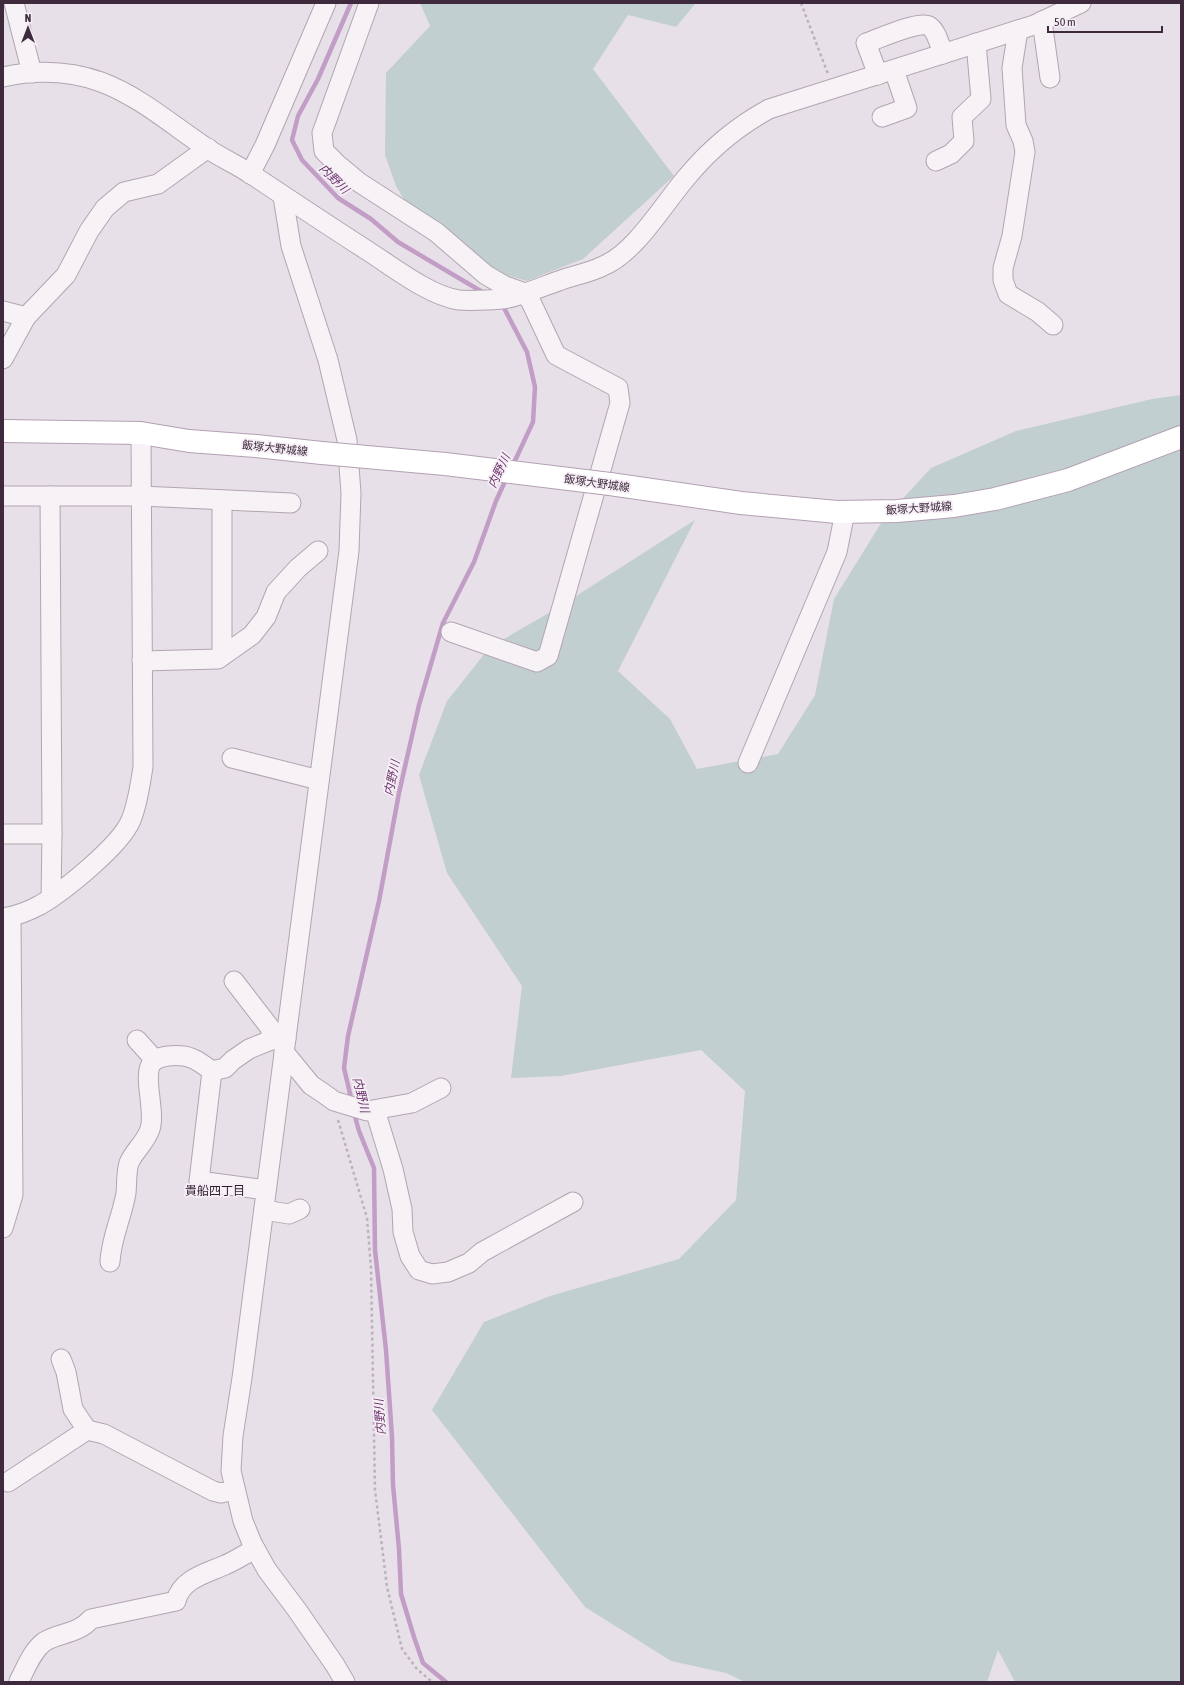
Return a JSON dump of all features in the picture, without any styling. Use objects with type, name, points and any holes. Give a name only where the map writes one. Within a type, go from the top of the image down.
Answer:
[{"type":"main road","name":"飯塚大野城線","points":[[3,431],[141,433],[190,441],[430,463],[610,484],[741,503],[845,512],[897,511],[954,506],[995,499],[1068,480],[1181,437]]},
{"type":"street","points":[[14,3],[32,73]]},
{"type":"street","points":[[250,174],[265,145],[326,3]]},
{"type":"street","points":[[368,3],[322,133],[324,151],[360,183],[436,232],[486,275],[505,286],[518,296],[531,302],[556,355],[618,388],[620,403],[548,656],[538,662],[451,632]]},
{"type":"street","points":[[3,78],[32,73],[54,73],[79,76],[99,81],[118,89],[140,101],[208,148],[417,283],[442,295],[462,300],[518,296],[604,266],[625,252],[640,236],[686,177],[712,148],[750,119],[769,110],[1018,30],[1042,21],[1069,5]]},
{"type":"street","points":[[1042,21],[1050,78]]},
{"type":"street","points":[[882,117],[907,108],[886,72],[866,43],[919,24],[928,26],[934,31],[943,54]]},
{"type":"street","points":[[1018,30],[1012,75],[1016,125],[1023,141],[1025,152],[1012,236],[1003,268],[1003,280],[1008,294],[1038,312],[1053,325]]},
{"type":"street","points":[[936,160],[951,154],[964,141],[962,117],[981,99],[976,43]]},
{"type":"street","points":[[3,359],[26,317],[66,275],[89,230],[105,208],[124,192],[158,184],[208,148]]},
{"type":"street","points":[[283,197],[291,246],[328,360],[347,440],[351,493],[349,551],[319,780],[280,1044],[264,1210],[233,1436],[230,1471],[243,1521],[255,1549],[267,1570],[297,1610],[345,1682]]},
{"type":"street","points":[[3,310],[26,317]]},
{"type":"street","points":[[3,1228],[7,1200],[13,1181],[7,917],[40,905],[51,898],[92,866],[114,846],[131,822],[139,794],[143,767],[141,433]]},
{"type":"street","points":[[3,496],[142,496],[291,503]]},
{"type":"street","points":[[50,496],[51,898]]},
{"type":"street","points":[[222,500],[222,656]]},
{"type":"street","points":[[748,763],[837,552],[842,536],[845,512]]},
{"type":"street","points":[[142,661],[218,659],[252,635],[266,617],[276,592],[298,568],[318,551]]},
{"type":"street","points":[[232,758],[319,780]]},
{"type":"street","points":[[3,834],[52,834]]},
{"type":"street","points":[[234,981],[311,1085],[333,1100],[371,1110],[412,1103],[441,1088]]},
{"type":"street","points":[[137,1040],[155,1060]]},
{"type":"street","points":[[212,1071],[225,1068],[233,1060],[249,1049],[280,1044]]},
{"type":"street","points":[[110,1262],[110,1247],[125,1195],[129,1163],[146,1139],[150,1130],[153,1116],[149,1091],[149,1072],[151,1064],[159,1057],[186,1056],[198,1060],[212,1071]]},
{"type":"street","points":[[212,1071],[199,1180],[266,1190]]},
{"type":"street","points":[[371,1110],[393,1169],[401,1202],[403,1232],[410,1256],[419,1270],[432,1274],[448,1272],[469,1263],[482,1252],[573,1202]]},
{"type":"street","points":[[264,1210],[289,1214],[300,1209]]},
{"type":"street","points":[[61,1359],[66,1372],[73,1409],[87,1430],[104,1434],[213,1491],[221,1493],[235,1490]]},
{"type":"street","points":[[8,1482],[87,1430]]},
{"type":"street","points":[[19,1681],[34,1653],[45,1642],[84,1627],[91,1619],[176,1601],[177,1595],[199,1575],[226,1565],[255,1549]]},
{"type":"path","points":[[801,3],[834,89]]},
{"type":"path","points":[[333,1100],[367,1218],[371,1268],[375,1490],[387,1587],[402,1650],[417,1669],[432,1681]]},
{"type":"shaded area","points":[[420,3],[696,3],[676,27],[628,15],[593,69],[674,176],[583,259],[527,281],[496,272],[467,250],[440,222],[426,219],[409,208],[396,186],[385,155],[386,73],[430,26]]},
{"type":"shaded area","points":[[1181,395],[1181,1682],[1015,1682],[998,1650],[987,1682],[745,1682],[726,1673],[671,1661],[585,1607],[432,1410],[484,1322],[550,1296],[679,1259],[736,1200],[745,1091],[701,1050],[561,1076],[511,1078],[522,986],[447,873],[419,775],[447,701],[490,647],[554,610],[695,520],[618,671],[670,719],[697,769],[778,754],[815,695],[834,599],[883,520],[931,468],[1016,431],[1152,399]]},
{"type":"waterway","name":"内野川","points":[[351,3],[318,79],[298,116],[292,140],[302,160],[338,198],[371,219],[398,242],[484,293]]},
{"type":"waterway","name":"内野川","points":[[502,304],[527,352],[535,387],[533,422],[512,467]]},
{"type":"waterway","name":"内野川","points":[[352,1102],[344,1068],[348,1036],[379,901],[399,793],[419,705],[443,623],[474,562],[496,501],[507,477]]},
{"type":"waterway","name":"内野川","points":[[354,1113],[359,1131],[374,1168],[375,1250],[386,1350],[392,1437],[393,1485],[399,1549],[401,1594],[423,1663],[446,1682]]},
{"type":"district","name":"貴船四丁目","points":[[215,1191]]}]
